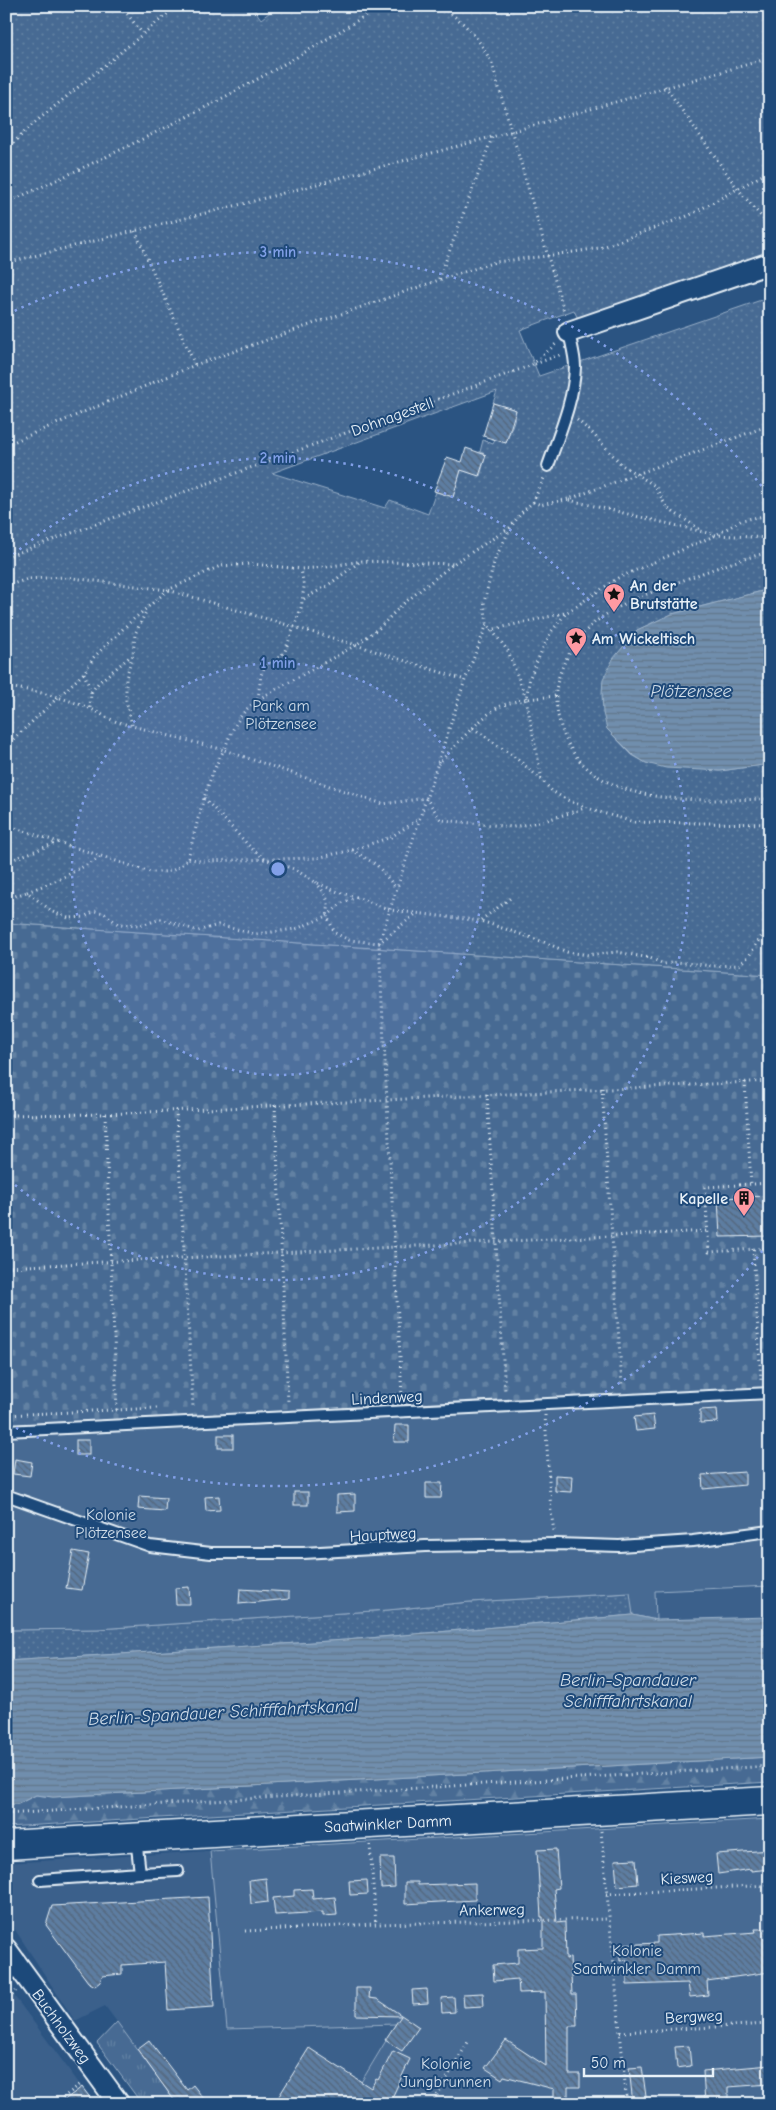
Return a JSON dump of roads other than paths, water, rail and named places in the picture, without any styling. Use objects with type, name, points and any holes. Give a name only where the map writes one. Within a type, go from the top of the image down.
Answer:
[{"type":"main road","name":"Saatwinkler Damm","points":[[6,1846],[770,1801]]},
{"type":"street","points":[[570,332],[770,263]]},
{"type":"street","name":"Buchholzweg","points":[[6,1949],[119,2104]]},
{"type":"lane","points":[[548,466],[566,412],[574,380],[575,364],[570,332]]},
{"type":"lane","name":"Lindenweg","points":[[6,1432],[770,1393]]},
{"type":"lane","name":"Hauptweg","points":[[6,1495],[150,1546],[211,1553],[303,1553],[425,1546],[556,1544],[619,1546],[693,1541],[770,1530]]},
{"type":"lane","points":[[136,1838],[140,1874]]},
{"type":"lane","points":[[40,1880],[178,1871]]},
{"type":"water","name":"Plötzensee","points":[[770,589],[770,764],[720,771],[666,768],[646,763],[633,755],[607,729],[603,713],[603,679],[613,659],[637,630],[672,614]]},
{"type":"water","name":"Berlin-Spandauer Schifffahrtskanal","points":[[633,1615],[656,1620],[770,1617],[770,1757],[53,1797],[36,1795],[18,1804],[6,1804],[6,1661],[346,1640]]},
{"type":"place","name":"An der Brutstätte","points":[[614,613]]},
{"type":"place","name":"Am Wickeltisch","points":[[576,657]]},
{"type":"place","name":"Kapelle","points":[[744,1217]]},
{"type":"park label","name":"Park am Plötzensee","points":[[281,714]]},
{"type":"park label","name":"Kolonie Plötzensee","points":[[111,1523]]},
{"type":"park label","name":"Kolonie Saatwinkler Damm","points":[[637,1959]]},
{"type":"park label","name":"Kolonie Jungbrunnen","points":[[446,2072]]}]
